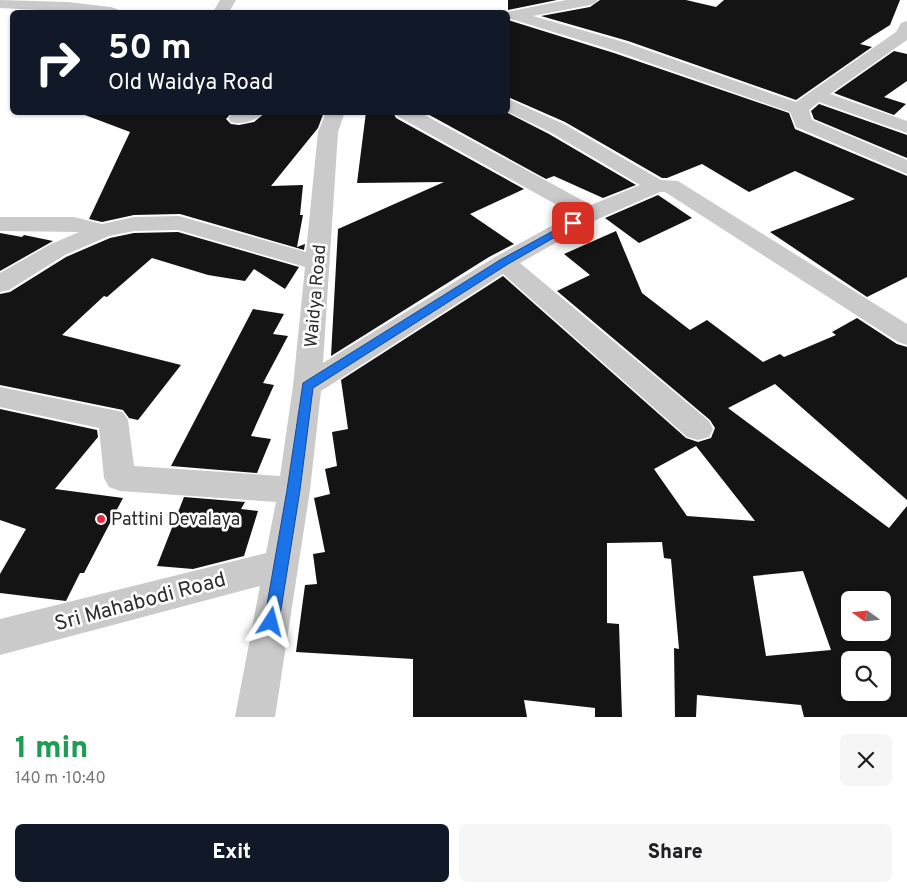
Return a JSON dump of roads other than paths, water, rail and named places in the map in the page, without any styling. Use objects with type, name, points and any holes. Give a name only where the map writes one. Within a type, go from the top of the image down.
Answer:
[{"type":"street","points":[[510,16],[590,0]]},
{"type":"street","points":[[0,3],[94,10]]},
{"type":"street","points":[[510,16],[621,47],[799,109]]},
{"type":"street","points":[[799,109],[816,95],[903,35],[907,26]]},
{"type":"street","points":[[816,95],[907,127]]},
{"type":"street","points":[[510,106],[557,128],[657,186]]},
{"type":"street","points":[[799,109],[803,123],[907,168]]},
{"type":"street","name":"Waidya Road","points":[[255,717],[294,490],[307,386],[328,132],[335,115]]},
{"type":"street","points":[[409,115],[590,214]]},
{"type":"street","points":[[307,386],[504,262],[590,214],[657,186],[670,186],[907,336]]},
{"type":"street","points":[[0,224],[74,224],[102,231]]},
{"type":"street","points":[[0,284],[57,250],[102,231],[134,224],[179,224],[317,263]]},
{"type":"street","points":[[504,262],[698,429]]},
{"type":"street","points":[[1,397],[113,420],[120,478],[294,490]]},
{"type":"street","name":"Sri Mahabodi Road","points":[[0,637],[280,565]]},
{"type":"place","name":"Pattini Devalaya","points":[[101,519]]}]
